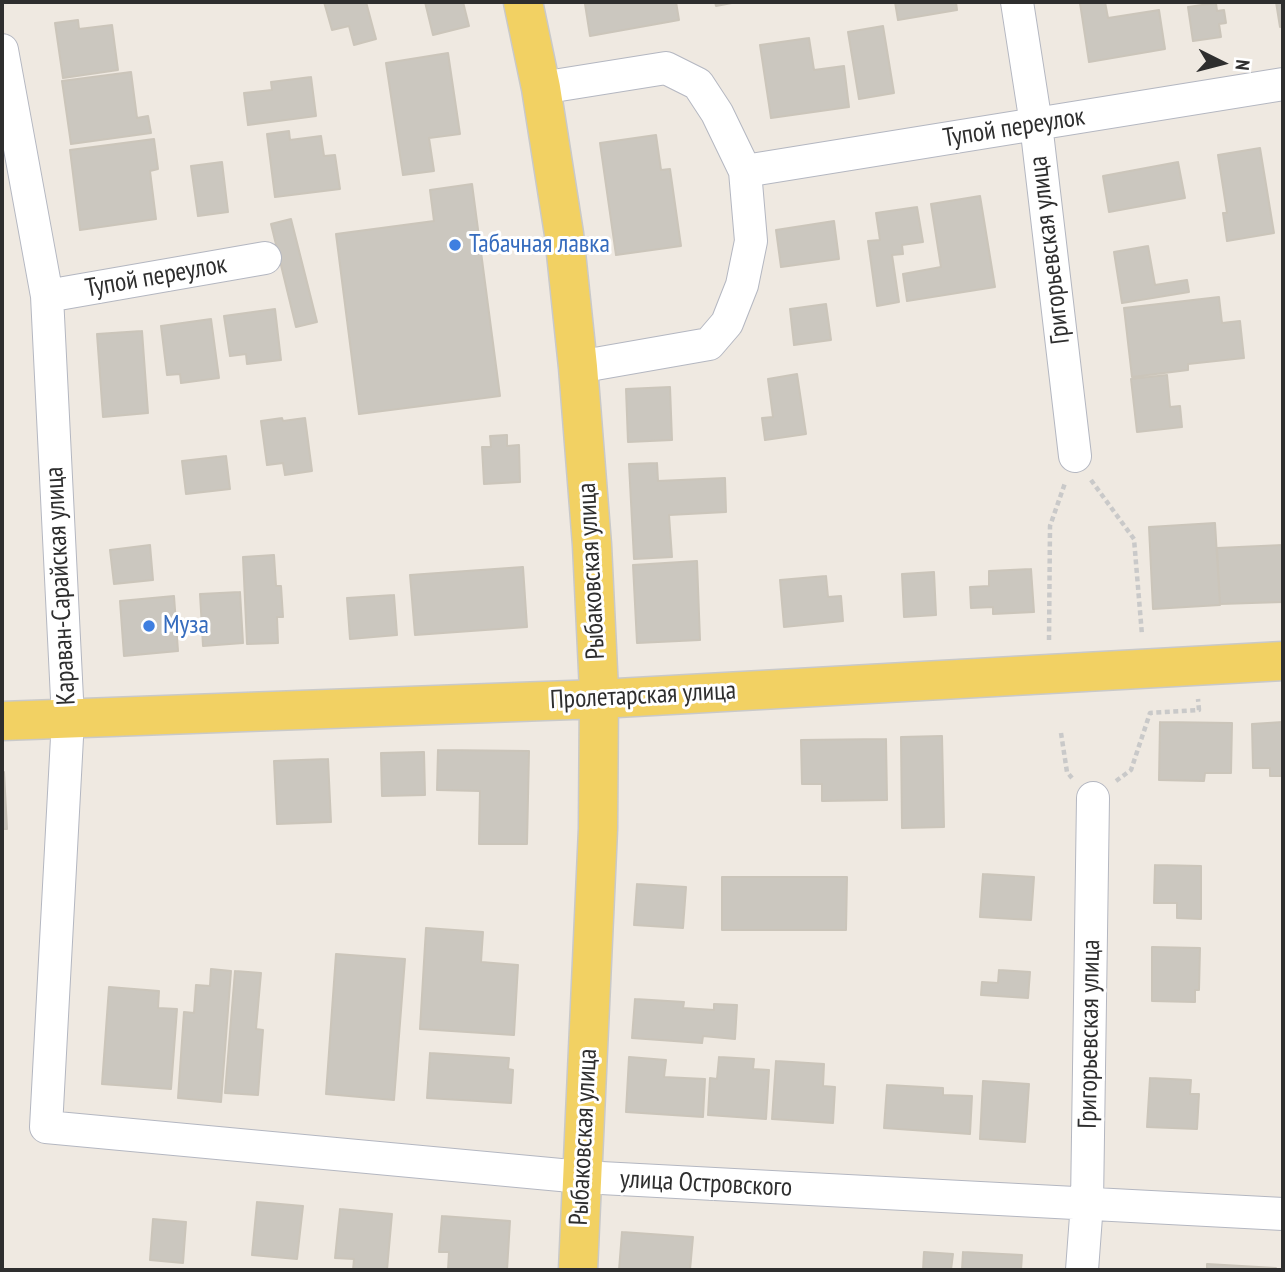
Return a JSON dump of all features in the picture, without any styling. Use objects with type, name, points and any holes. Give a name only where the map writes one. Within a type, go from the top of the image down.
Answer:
[{"type":"main road","name":"Рыбаковская улица","points":[[523,2],[541,88],[564,234],[592,545],[599,699],[598,829],[578,1270]]},
{"type":"main road","name":"Пролетарская улица","points":[[2,722],[599,699],[1283,661]]},
{"type":"street","name":"Григорьевская улица","points":[[1017,2],[1036,124],[1074,456]]},
{"type":"street","name":"Караван-Сарайская улица","points":[[2,50],[47,296],[68,719],[46,1127]]},
{"type":"street","points":[[541,88],[666,68],[698,83],[717,113],[745,171],[751,241],[742,285],[727,323],[709,344],[578,367]]},
{"type":"street","name":"Тупой переулок","points":[[745,171],[1283,84]]},
{"type":"street","name":"Тупой переулок","points":[[47,296],[265,258]]},
{"type":"street","name":"Григорьевская улица","points":[[1082,1270],[1087,1203],[1093,798]]},
{"type":"street","name":"улица Островского","points":[[46,1127],[582,1177],[1283,1214]]},
{"type":"path","points":[[1049,640],[1051,526],[1074,456]]},
{"type":"path","points":[[1061,733],[1067,772],[1093,798]]},
{"type":"building","points":[[324,2],[366,2],[376,39],[354,45],[349,26],[332,30]]},
{"type":"building","points":[[425,2],[463,2],[469,26],[433,35]]},
{"type":"building","points":[[676,2],[679,20],[590,36],[585,4]]},
{"type":"building","points":[[715,2],[737,2],[716,6]]},
{"type":"building","points":[[895,2],[956,2],[957,10],[898,20]]},
{"type":"building","points":[[1105,2],[1108,18],[1159,10],[1165,49],[1089,62],[1080,3]]},
{"type":"building","points":[[1276,2],[1283,2],[1283,26],[1280,27]]},
{"type":"building","points":[[1216,3],[1217,11],[1224,10],[1226,23],[1219,24],[1221,37],[1193,41],[1188,7]]},
{"type":"building","points":[[78,20],[79,29],[112,25],[118,70],[63,78],[55,23]]},
{"type":"building","points":[[883,26],[894,93],[859,99],[848,32]]},
{"type":"building","points":[[809,38],[814,70],[844,66],[849,107],[771,118],[760,45]]},
{"type":"building","points":[[448,53],[460,134],[429,138],[434,171],[403,175],[386,63]]},
{"type":"building","points":[[131,72],[137,118],[148,116],[151,133],[71,144],[62,81]]},
{"type":"building","points":[[311,77],[316,116],[248,125],[244,93],[272,90],[271,82]]},
{"type":"building","points":[[289,131],[290,140],[321,136],[324,156],[335,155],[340,189],[275,197],[267,134]]},
{"type":"building","points":[[656,135],[661,170],[670,169],[681,246],[616,255],[600,143]]},
{"type":"building","points":[[154,139],[158,169],[150,171],[156,219],[80,230],[70,150]]},
{"type":"building","points":[[1260,148],[1274,233],[1227,241],[1223,213],[1227,213],[1218,155]]},
{"type":"building","points":[[222,162],[228,212],[198,216],[191,166]]},
{"type":"building","points":[[1178,162],[1185,198],[1109,212],[1103,176]]},
{"type":"building","points":[[472,184],[500,396],[359,414],[336,234],[434,221],[430,190]]},
{"type":"building","points":[[980,196],[995,287],[907,301],[903,274],[941,267],[931,204]]},
{"type":"building","points":[[917,207],[923,242],[902,245],[903,254],[892,255],[899,302],[877,306],[868,241],[880,240],[876,213]]},
{"type":"building","points":[[291,219],[317,322],[296,327],[271,224]]},
{"type":"building","points":[[834,221],[839,259],[781,267],[776,230]]},
{"type":"building","points":[[1148,246],[1155,285],[1187,280],[1189,292],[1122,303],[1114,252]]},
{"type":"building","points":[[1219,297],[1222,323],[1240,321],[1244,358],[1188,364],[1188,370],[1132,377],[1124,308]]},
{"type":"building","points":[[826,304],[831,340],[794,345],[790,309]]},
{"type":"building","points":[[275,309],[281,360],[247,364],[246,354],[230,356],[224,316]]},
{"type":"building","points":[[211,319],[219,378],[181,383],[180,374],[167,375],[161,326]]},
{"type":"building","points":[[142,331],[148,413],[103,417],[97,334]]},
{"type":"building","points":[[797,374],[806,434],[765,440],[762,418],[773,417],[768,379]]},
{"type":"building","points":[[1167,375],[1170,407],[1180,406],[1182,427],[1137,432],[1131,379]]},
{"type":"building","points":[[670,387],[672,440],[628,442],[626,389]]},
{"type":"building","points":[[282,418],[283,421],[305,418],[312,471],[285,475],[283,463],[267,465],[261,421]]},
{"type":"building","points":[[507,435],[507,446],[519,445],[520,482],[484,484],[482,447],[491,447],[490,436]]},
{"type":"building","points":[[226,456],[230,489],[186,494],[182,461]]},
{"type":"building","points":[[657,463],[658,481],[725,478],[726,512],[669,515],[672,557],[634,559],[629,464]]},
{"type":"building","points":[[1215,523],[1220,605],[1153,609],[1149,527]]},
{"type":"building","points":[[150,545],[153,580],[114,584],[110,550]]},
{"type":"building","points":[[1283,545],[1283,602],[1220,604],[1217,548]]},
{"type":"building","points":[[274,555],[276,586],[281,586],[283,617],[277,617],[278,643],[247,644],[243,557]]},
{"type":"building","points":[[697,561],[700,640],[637,643],[633,565]]},
{"type":"building","points":[[523,567],[527,627],[415,635],[410,575]]},
{"type":"building","points":[[1031,569],[1034,612],[993,614],[993,607],[971,608],[970,587],[989,586],[989,571]]},
{"type":"building","points":[[934,572],[936,615],[904,617],[902,574]]},
{"type":"building","points":[[826,576],[828,597],[841,596],[843,621],[784,627],[780,580]]},
{"type":"building","points":[[240,592],[243,643],[203,646],[200,594]]},
{"type":"building","points":[[394,595],[397,635],[350,639],[347,598]]},
{"type":"building","name":"Муза","points":[[174,596],[178,651],[124,656],[120,601]]},
{"type":"building","points":[[1160,722],[1232,723],[1231,773],[1205,773],[1204,781],[1159,780]]},
{"type":"building","points":[[1283,722],[1283,776],[1270,776],[1270,768],[1253,768],[1252,724]]},
{"type":"building","points":[[942,736],[944,827],[902,828],[901,737]]},
{"type":"building","points":[[886,739],[887,800],[822,801],[822,784],[802,784],[801,740]]},
{"type":"building","points":[[438,750],[529,751],[527,844],[479,844],[480,791],[437,790]]},
{"type":"building","points":[[424,752],[425,795],[382,796],[381,753]]},
{"type":"building","points":[[328,759],[331,822],[277,824],[274,761]]},
{"type":"building","points":[[4,772],[7,829],[2,829]]},
{"type":"building","points":[[1155,865],[1201,866],[1201,919],[1177,918],[1177,903],[1154,903]]},
{"type":"building","points":[[983,874],[1034,877],[1031,920],[980,917]]},
{"type":"building","points":[[722,877],[847,877],[846,930],[722,930]]},
{"type":"building","points":[[637,884],[686,887],[683,928],[634,925]]},
{"type":"building","points":[[426,928],[483,932],[481,962],[518,965],[514,1035],[420,1029]]},
{"type":"building","points":[[1152,947],[1200,948],[1199,990],[1195,990],[1195,1002],[1152,1001]]},
{"type":"building","points":[[336,954],[405,959],[394,1100],[326,1094]]},
{"type":"building","points":[[211,969],[231,971],[221,1102],[178,1098],[184,1012],[194,1013],[196,985],[210,986]]},
{"type":"building","points":[[999,970],[1030,972],[1028,998],[981,995],[982,982],[998,983]]},
{"type":"building","points":[[235,971],[261,973],[256,1029],[263,1030],[258,1095],[225,1093]]},
{"type":"building","points":[[109,987],[159,991],[158,1008],[177,1009],[171,1089],[102,1084]]},
{"type":"building","points":[[635,999],[684,1002],[683,1008],[714,1010],[714,1004],[737,1005],[735,1039],[703,1036],[702,1043],[632,1038]]},
{"type":"building","points":[[430,1053],[509,1058],[508,1069],[513,1070],[511,1103],[427,1098]]},
{"type":"building","points":[[629,1057],[666,1060],[664,1077],[705,1079],[703,1117],[626,1112]]},
{"type":"building","points":[[719,1057],[754,1059],[753,1069],[769,1070],[766,1119],[708,1115],[710,1078],[717,1079]]},
{"type":"building","points":[[776,1061],[824,1064],[823,1086],[835,1087],[833,1123],[772,1119]]},
{"type":"building","points":[[1150,1078],[1191,1080],[1190,1094],[1199,1094],[1197,1129],[1147,1127]]},
{"type":"building","points":[[983,1081],[1029,1084],[1025,1142],[980,1139]]},
{"type":"building","points":[[887,1085],[943,1088],[943,1095],[972,1096],[970,1134],[884,1128]]},
{"type":"building","points":[[257,1202],[303,1206],[297,1259],[252,1255]]},
{"type":"building","points":[[340,1209],[392,1214],[387,1270],[353,1270],[354,1259],[335,1258]]},
{"type":"building","points":[[442,1216],[510,1221],[507,1270],[448,1270],[449,1252],[439,1252]]},
{"type":"building","points":[[153,1219],[186,1222],[183,1263],[150,1260]]},
{"type":"building","points":[[622,1232],[693,1237],[690,1270],[619,1270]]},
{"type":"building","points":[[924,1252],[953,1254],[951,1270],[923,1270]]},
{"type":"building","points":[[963,1252],[1022,1255],[1021,1270],[962,1270]]},
{"type":"building","points":[[1207,1264],[1276,1268],[1276,1270],[1207,1270]]},
{"type":"place","name":"Табачная лавка","points":[[455,245]]},
{"type":"place","name":"Муза","points":[[149,626]]}]
